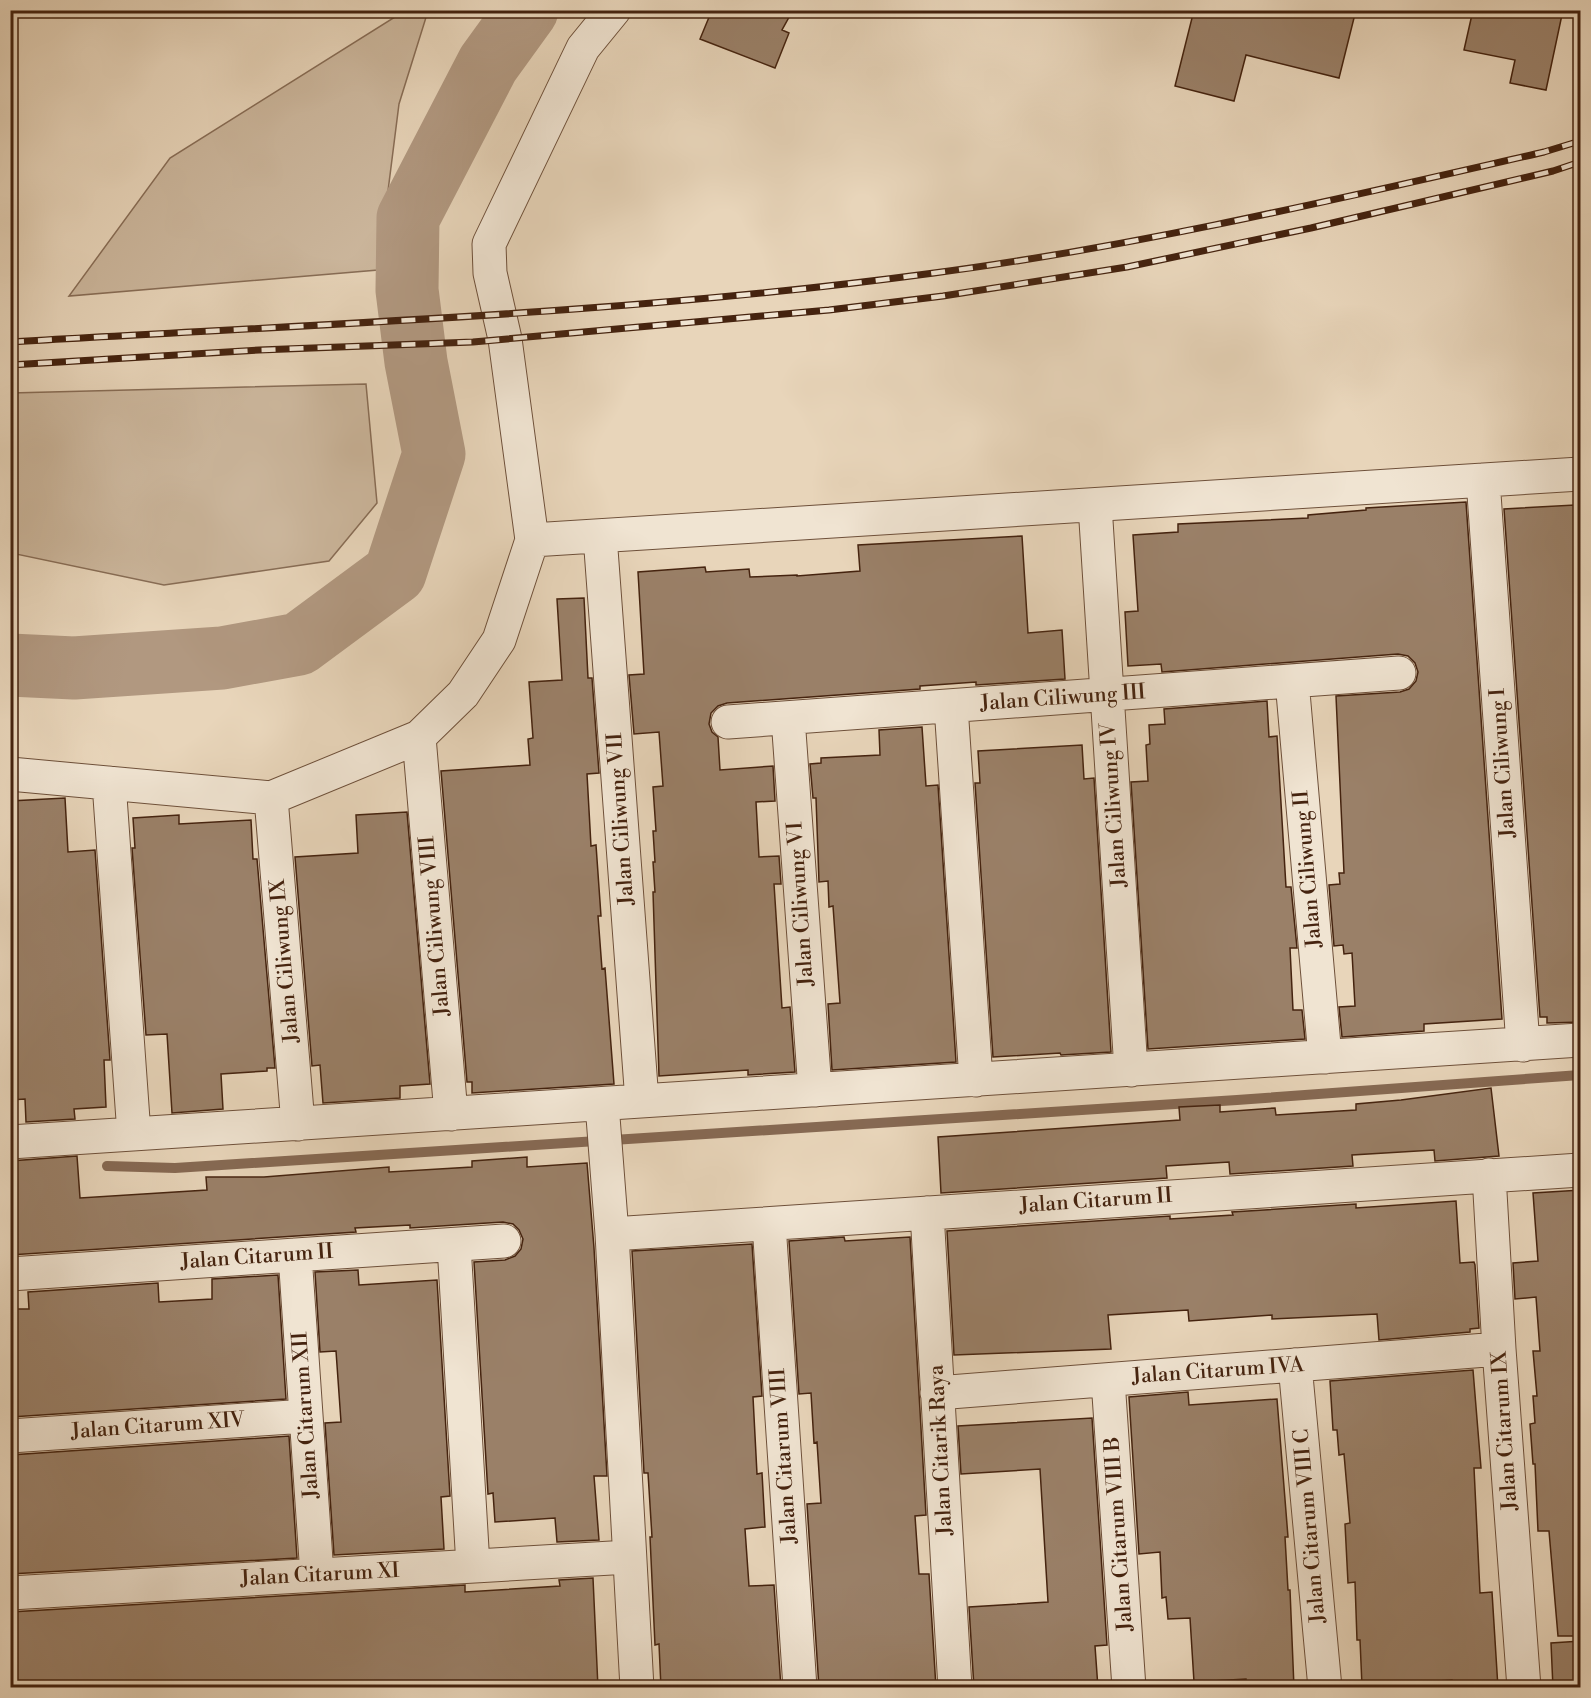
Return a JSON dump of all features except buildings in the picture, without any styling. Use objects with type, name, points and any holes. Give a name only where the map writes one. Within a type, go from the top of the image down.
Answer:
[{"type":"street","points":[[10,774],[271,798],[419,737],[463,694],[499,640],[532,540],[505,339],[490,273],[489,244],[583,48],[614,10]]},
{"type":"street","points":[[532,540],[1581,474]]},
{"type":"street","name":"Jalan Ciliwung I","points":[[1483,480],[1523,1045]]},
{"type":"street","name":"Jalan Ciliwung IV","points":[[1095,505],[1131,1070]]},
{"type":"street","name":"Jalan Ciliwung VII","points":[[600,536],[642,1101]]},
{"type":"street","name":"Jalan Ciliwung III","points":[[728,722],[1399,673]]},
{"type":"street","name":"Jalan Ciliwung II","points":[[1292,681],[1325,1058]]},
{"type":"street","points":[[951,706],[976,1080]]},
{"type":"street","name":"Jalan Ciliwung VI","points":[[788,718],[815,1090]]},
{"type":"street","name":"Jalan Ciliwung VIII","points":[[419,737],[451,1114]]},
{"type":"street","points":[[109,783],[134,1134]]},
{"type":"street","name":"Jalan Ciliwung IX","points":[[271,798],[298,1124]]},
{"type":"street","points":[[10,1142],[451,1114],[603,1114],[642,1101],[1581,1040]]},
{"type":"street","points":[[603,1114],[612,1234],[637,1688]]},
{"type":"street","name":"Jalan Citarum II","points":[[612,1234],[1581,1170]]},
{"type":"street","name":"Jalan Citarum IX","points":[[1489,1175],[1499,1349],[1524,1688]]},
{"type":"street","name":"Jalan Citarik Raya","points":[[927,1213],[955,1688]]},
{"type":"street","name":"Jalan Citarum VIII","points":[[769,1224],[800,1688]]},
{"type":"street","name":"Jalan Citarum II","points":[[10,1274],[504,1241]]},
{"type":"street","points":[[453,1245],[473,1566]]},
{"type":"street","name":"Jalan Citarum XII","points":[[295,1255],[317,1575]]},
{"type":"street","name":"Jalan Citarum IVA","points":[[937,1393],[1499,1349]]},
{"type":"street","name":"Jalan Citarum VIII C","points":[[1295,1365],[1325,1688]]},
{"type":"street","name":"Jalan Citarum VIII B","points":[[1108,1380],[1129,1688]]},
{"type":"street","name":"Jalan Citarum XIV","points":[[10,1436],[306,1416]]},
{"type":"street","name":"Jalan Citarum XI","points":[[10,1593],[629,1557]]},
{"type":"shaded area","points":[[406,10],[428,11],[399,104],[378,270],[69,296],[170,158]]},
{"type":"shaded area","points":[[366,384],[377,503],[329,561],[164,585],[11,553],[11,393]]},
{"type":"waterway","points":[[10,665],[74,668],[222,658],[299,644],[395,573],[434,454],[416,362],[407,290],[408,218],[488,64],[527,10]]},
{"type":"waterway","points":[[107,1166],[175,1168],[1237,1100],[1580,1075]]},
{"type":"railway","points":[[10,342],[588,308],[704,299],[934,273],[1088,249],[1240,220],[1544,152],[1580,141]]},
{"type":"railway","points":[[10,365],[259,350],[473,342],[829,310],[943,296],[1127,267],[1311,228],[1553,171],[1580,162]]}]
